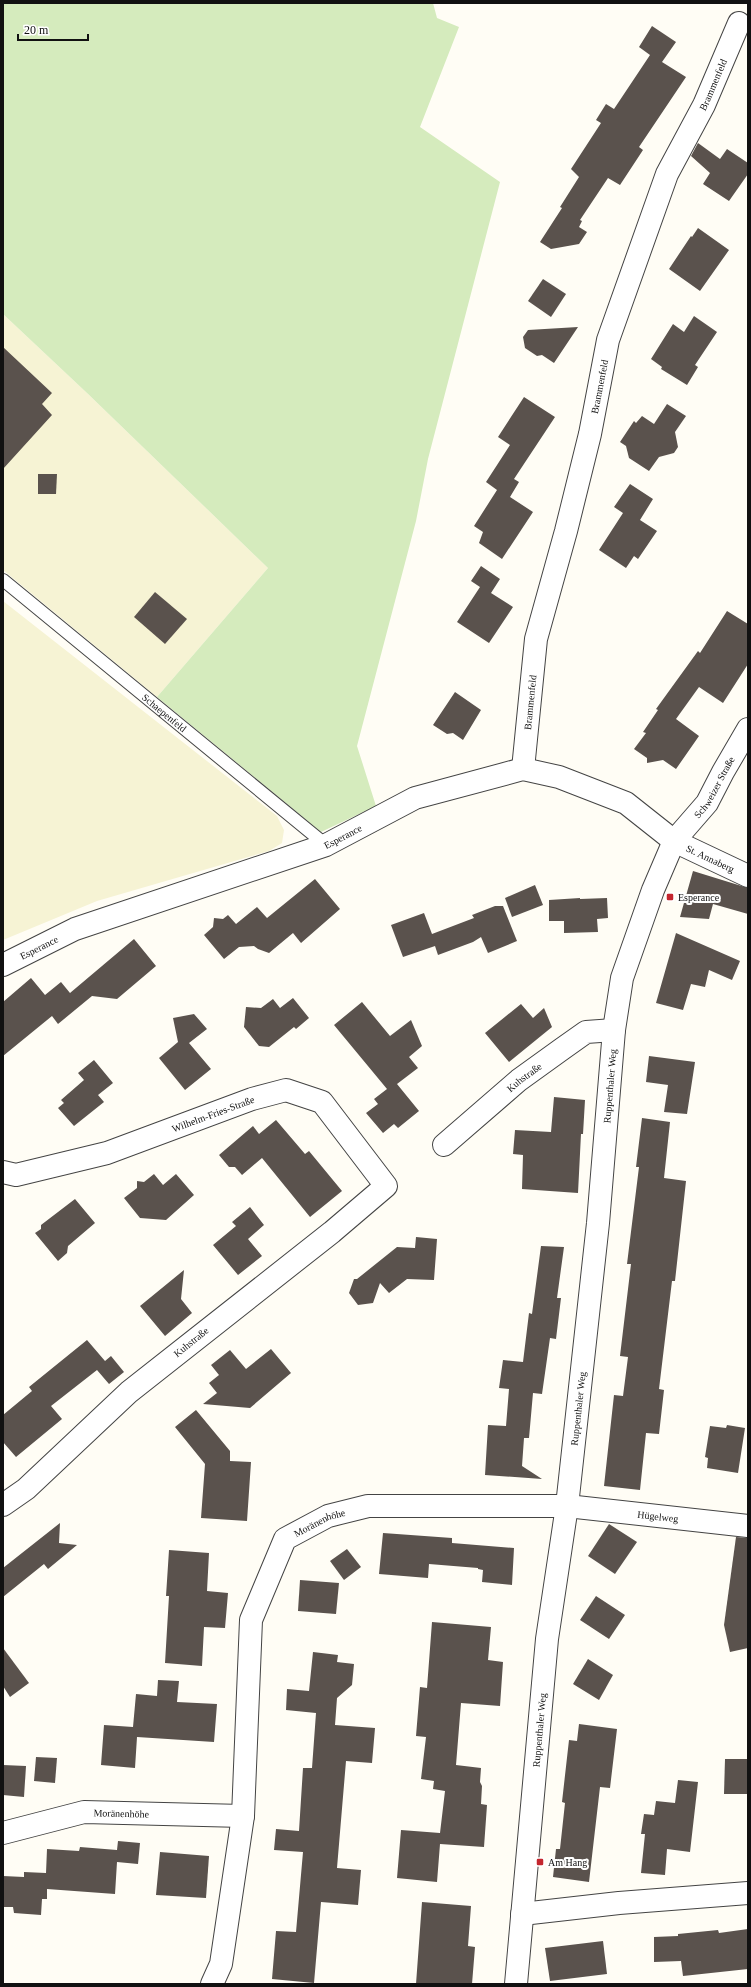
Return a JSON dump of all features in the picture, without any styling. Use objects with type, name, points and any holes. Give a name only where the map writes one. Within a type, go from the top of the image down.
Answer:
[{"type":"street","name":"Brammenfeld","points":[[523,770],[536,639],[566,531],[582,464],[608,340],[667,174],[704,105],[740,23]]},
{"type":"street","name":"Schweizer Straße","points":[[674,841],[707,804],[723,772],[748,729]]},
{"type":"street","name":"Esperance","points":[[3,965],[75,929],[326,844],[414,798],[523,770],[559,777],[626,803],[674,841]]},
{"type":"street","name":"St. Annaberg","points":[[674,841],[748,876]]},
{"type":"street","name":"Ruppenthaler Weg","points":[[516,1984],[547,1639],[567,1506],[598,1223],[614,1030],[622,978],[653,890],[674,841]]},
{"type":"street","name":"Kuhstraße","points":[[444,1145],[520,1080],[586,1032],[614,1030]]},
{"type":"street","name":"Wilhelm-Fries-Straße","points":[[3,1172],[16,1175],[108,1153],[252,1099],[286,1090],[322,1102],[386,1186]]},
{"type":"street","name":"Kuhstraße","points":[[3,1505],[26,1489],[129,1392],[332,1232],[386,1186]]},
{"type":"street","name":"Moränenhöhe","points":[[212,1984],[221,1964],[243,1816],[251,1620],[285,1538],[328,1516],[368,1506],[567,1506]]},
{"type":"street","name":"Hügelweg","points":[[567,1506],[748,1526]]},
{"type":"street","name":"Moränenhöhe","points":[[3,1833],[84,1812],[243,1816]]},
{"type":"street","points":[[522,1914],[619,1903],[748,1893]]},
{"type":"lane","name":"Schaepenfeld","points":[[3,580],[326,844]]},
{"type":"shaded area","points":[[3,314],[268,568],[157,697],[3,570]]},
{"type":"shaded area","points":[[3,601],[277,816],[284,830],[282,843],[269,851],[97,901],[3,940]]},
{"type":"green space","points":[[3,3],[433,3],[437,18],[459,27],[420,127],[500,182],[428,459],[416,521],[357,746],[376,806],[321,832],[157,697],[268,568],[3,314]]},
{"type":"building","points":[[652,26],[676,42],[662,62],[686,77],[639,147],[643,150],[620,185],[608,178],[580,220],[582,221],[579,227],[587,232],[579,244],[551,249],[540,242],[562,208],[560,207],[579,177],[571,169],[601,123],[596,120],[606,104],[614,109],[650,55],[639,47]]},
{"type":"building","points":[[698,143],[720,159],[727,149],[748,163],[748,174],[729,201],[703,184],[710,173],[691,156]]},
{"type":"building","points":[[698,228],[729,250],[700,291],[669,269]]},
{"type":"building","points":[[543,279],[566,294],[551,317],[528,301]]},
{"type":"building","points":[[694,316],[717,332],[695,365],[698,367],[687,385],[661,369],[662,367],[651,359],[673,324],[684,332]]},
{"type":"building","points":[[578,327],[554,363],[542,355],[537,356],[525,348],[523,337],[528,330]]},
{"type":"building","points":[[3,347],[52,393],[42,404],[52,415],[3,469]]},
{"type":"building","points":[[524,397],[555,417],[514,479],[519,482],[510,497],[533,512],[502,559],[479,543],[483,532],[474,526],[497,490],[486,482],[510,445],[498,437]]},
{"type":"building","points":[[667,404],[686,416],[675,432],[678,447],[674,453],[659,457],[649,471],[629,458],[626,446],[620,442],[634,421],[636,423],[642,416],[654,424]]},
{"type":"building","points":[[38,474],[57,474],[56,494],[38,494]]},
{"type":"building","points":[[630,484],[653,499],[640,520],[657,531],[638,559],[634,556],[626,568],[599,550],[623,513],[614,507]]},
{"type":"building","points":[[481,566],[500,579],[491,593],[513,607],[489,643],[457,622],[480,587],[471,581]]},
{"type":"building","points":[[155,592],[187,619],[165,644],[134,617]]},
{"type":"building","points":[[727,611],[748,624],[748,664],[723,703],[699,687],[676,719],[699,736],[676,769],[663,760],[647,763],[647,758],[634,749],[646,733],[643,732],[658,710],[656,709],[698,651],[700,653]]},
{"type":"building","points":[[455,692],[481,710],[463,740],[453,733],[447,734],[433,725]]},
{"type":"building","points":[[693,871],[748,888],[748,914],[713,904],[709,919],[680,917]]},
{"type":"building","points":[[315,879],[340,909],[301,943],[293,933],[269,953],[254,946],[239,947],[224,959],[204,935],[213,927],[214,918],[223,919],[228,915],[236,924],[257,907],[267,918]]},
{"type":"building","points":[[535,885],[543,905],[512,917],[505,898]]},
{"type":"building","points":[[607,898],[608,918],[597,919],[598,932],[564,933],[564,921],[549,921],[549,900]]},
{"type":"building","points":[[495,906],[503,906],[517,941],[488,953],[481,937],[473,942],[438,955],[435,946],[403,957],[391,925],[424,913],[432,934],[474,918],[472,915]]},
{"type":"building","points":[[676,933],[740,961],[732,980],[709,970],[705,987],[691,984],[683,1010],[656,1003]]},
{"type":"building","points":[[134,939],[156,966],[117,999],[92,996],[58,1024],[52,1016],[3,1056],[3,1002],[31,978],[45,995],[61,982],[70,993]]},
{"type":"building","points":[[293,998],[309,1018],[296,1029],[294,1027],[269,1047],[259,1046],[244,1027],[246,1007],[261,1008],[273,999],[280,1008]]},
{"type":"building","points":[[362,1002],[390,1036],[411,1020],[422,1046],[409,1057],[418,1068],[397,1084],[419,1111],[398,1128],[394,1124],[383,1133],[366,1113],[378,1104],[374,1099],[387,1089],[334,1025]]},
{"type":"building","points":[[521,1004],[533,1018],[544,1008],[552,1027],[509,1062],[485,1033]]},
{"type":"building","points":[[194,1014],[207,1029],[189,1043],[211,1069],[185,1090],[159,1058],[178,1042],[173,1018]]},
{"type":"building","points":[[649,1056],[695,1062],[687,1114],[664,1112],[668,1085],[646,1082]]},
{"type":"building","points":[[94,1060],[113,1083],[98,1095],[104,1102],[74,1126],[58,1108],[64,1103],[61,1100],[84,1080],[78,1073]]},
{"type":"building","points":[[554,1097],[585,1100],[583,1134],[581,1134],[578,1193],[522,1189],[523,1155],[513,1154],[515,1130],[551,1132]]},
{"type":"building","points":[[642,1118],[670,1122],[664,1178],[686,1181],[675,1281],[672,1281],[659,1389],[664,1390],[659,1434],[646,1433],[640,1490],[604,1486],[614,1395],[623,1396],[628,1357],[620,1356],[631,1264],[627,1264],[639,1167],[636,1167]]},
{"type":"building","points":[[276,1120],[305,1154],[309,1151],[342,1191],[310,1217],[262,1158],[242,1175],[235,1167],[229,1167],[219,1155],[253,1126],[259,1134]]},
{"type":"building","points":[[154,1174],[163,1185],[176,1174],[194,1195],[166,1220],[140,1218],[124,1198],[137,1188],[137,1181],[144,1182]]},
{"type":"building","points":[[75,1199],[95,1223],[68,1246],[67,1253],[58,1261],[35,1233],[41,1229],[41,1225]]},
{"type":"building","points":[[250,1207],[264,1225],[248,1239],[262,1256],[238,1275],[213,1245],[236,1226],[232,1222]]},
{"type":"building","points":[[416,1237],[437,1239],[434,1280],[407,1279],[389,1293],[380,1283],[373,1303],[358,1305],[349,1293],[354,1279],[357,1279],[397,1247],[415,1248]]},
{"type":"building","points":[[541,1246],[564,1247],[557,1298],[561,1298],[556,1339],[550,1338],[542,1394],[533,1393],[529,1438],[524,1438],[522,1466],[542,1479],[485,1475],[488,1425],[506,1426],[509,1389],[499,1388],[503,1360],[523,1362],[529,1313],[532,1314]]},
{"type":"building","points":[[184,1270],[181,1299],[192,1313],[165,1336],[140,1306]]},
{"type":"building","points":[[87,1340],[105,1361],[111,1356],[124,1372],[109,1384],[97,1370],[51,1406],[62,1419],[16,1457],[3,1442],[3,1415],[32,1391],[29,1387]]},
{"type":"building","points":[[271,1349],[291,1373],[250,1408],[203,1404],[217,1393],[209,1383],[219,1375],[211,1365],[230,1350],[246,1369]]},
{"type":"building","points":[[196,1410],[230,1451],[230,1461],[251,1462],[247,1521],[201,1518],[205,1464],[175,1427]]},
{"type":"building","points":[[727,1425],[745,1428],[738,1473],[707,1468],[708,1458],[705,1457],[710,1426],[726,1428]]},
{"type":"building","points":[[60,1523],[59,1543],[77,1545],[48,1569],[44,1564],[3,1597],[3,1568]]},
{"type":"building","points":[[609,1524],[637,1542],[615,1574],[588,1556]]},
{"type":"building","points":[[383,1533],[452,1538],[452,1543],[514,1548],[512,1585],[482,1582],[483,1570],[478,1568],[429,1564],[428,1578],[379,1574]]},
{"type":"building","points":[[736,1537],[748,1538],[748,1648],[730,1652],[724,1625]]},
{"type":"building","points":[[347,1549],[361,1567],[344,1580],[330,1561]]},
{"type":"building","points":[[169,1550],[209,1553],[207,1591],[228,1593],[225,1628],[204,1627],[202,1666],[165,1663],[169,1596],[166,1596]]},
{"type":"building","points":[[300,1580],[339,1583],[336,1614],[298,1611]]},
{"type":"building","points":[[596,1596],[625,1615],[609,1639],[580,1620]]},
{"type":"building","points":[[432,1622],[491,1627],[488,1660],[503,1662],[500,1706],[461,1703],[456,1765],[481,1768],[481,1804],[487,1805],[484,1847],[440,1844],[437,1882],[397,1878],[401,1830],[440,1833],[445,1791],[433,1789],[434,1781],[421,1779],[426,1737],[416,1736],[420,1687],[427,1688]]},
{"type":"building","points":[[3,1648],[29,1683],[10,1697],[3,1686]]},
{"type":"building","points":[[313,1652],[338,1655],[337,1662],[354,1664],[352,1685],[337,1698],[335,1725],[375,1728],[372,1763],[346,1761],[337,1868],[361,1870],[358,1905],[321,1902],[314,1983],[272,1979],[276,1931],[296,1932],[303,1852],[274,1850],[276,1829],[299,1831],[303,1768],[312,1768],[316,1713],[286,1710],[287,1689],[309,1691]]},
{"type":"building","points":[[588,1659],[613,1675],[599,1700],[573,1684]]},
{"type":"building","points":[[158,1680],[179,1681],[177,1702],[217,1704],[214,1742],[137,1737],[135,1768],[101,1765],[104,1725],[133,1727],[136,1694],[157,1696]]},
{"type":"building","points":[[579,1724],[617,1729],[610,1788],[600,1787],[589,1882],[553,1877],[556,1849],[560,1849],[565,1803],[562,1802],[569,1740],[577,1741]]},
{"type":"building","points":[[36,1757],[57,1758],[55,1783],[34,1781]]},
{"type":"building","points":[[725,1759],[748,1759],[748,1794],[724,1794]]},
{"type":"building","points":[[3,1765],[26,1766],[24,1797],[3,1795]]},
{"type":"building","points":[[678,1780],[698,1782],[690,1852],[667,1849],[665,1875],[641,1873],[645,1834],[641,1834],[644,1814],[654,1815],[656,1801],[675,1803]]},
{"type":"building","points":[[118,1841],[140,1843],[138,1864],[117,1862],[115,1894],[47,1889],[47,1899],[42,1899],[41,1915],[14,1913],[13,1907],[3,1907],[3,1876],[24,1877],[24,1872],[46,1873],[47,1849],[79,1851],[80,1847],[117,1850]]},
{"type":"building","points":[[160,1852],[209,1856],[206,1898],[156,1895]]},
{"type":"building","points":[[422,1902],[471,1906],[468,1946],[475,1947],[472,1984],[416,1984]]},
{"type":"building","points":[[748,1929],[748,1969],[683,1976],[681,1961],[654,1962],[654,1937],[678,1936],[678,1934],[718,1930],[719,1933]]},
{"type":"building","points":[[603,1941],[607,1974],[550,1981],[545,1948]]},
{"type":"place","name":"Esperance","points":[[670,897]]},
{"type":"place","name":"Am Hang","points":[[540,1862]]}]
